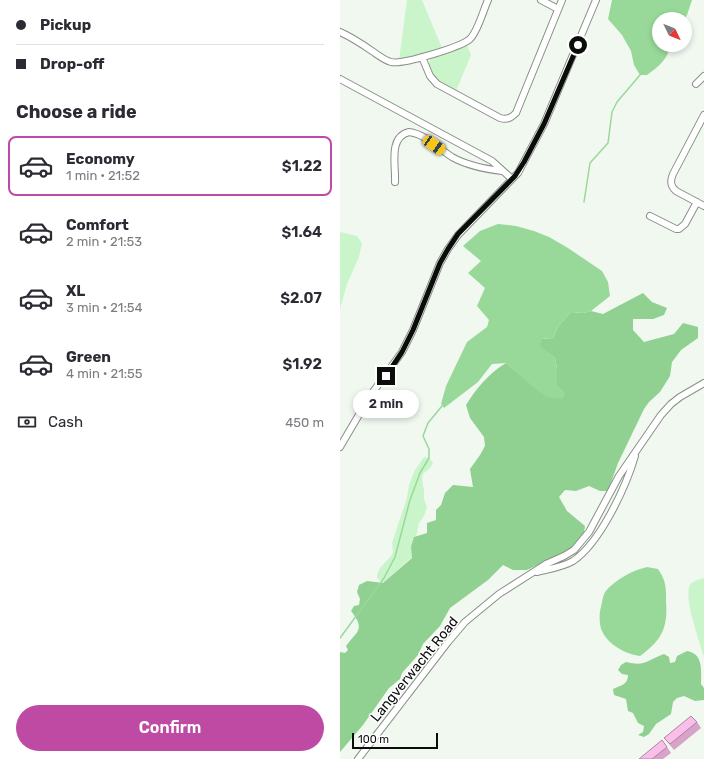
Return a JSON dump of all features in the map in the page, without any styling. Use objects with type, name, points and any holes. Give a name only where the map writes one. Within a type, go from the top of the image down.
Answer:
[{"type":"street","points":[[340,32],[390,62],[400,63],[463,44],[469,40],[473,35],[488,0]]},
{"type":"street","points":[[541,0],[558,9]]},
{"type":"street","points":[[422,57],[430,76],[437,84],[500,118],[510,118],[516,113],[562,0]]},
{"type":"street","points":[[340,447],[370,396],[402,352],[413,330],[440,263],[448,249],[458,234],[518,173],[544,124],[596,0]]},
{"type":"street","points":[[696,84],[704,76]]},
{"type":"street","points":[[340,79],[492,161],[512,179]]},
{"type":"street","points":[[704,115],[671,180],[673,188],[676,191],[704,206]]},
{"type":"street","points":[[395,182],[394,152],[396,144],[401,136],[409,132],[420,136],[465,163],[502,171]]},
{"type":"street","points":[[650,216],[676,229],[679,229],[685,224],[697,202]]},
{"type":"street","name":"Langverwacht Road","points":[[358,759],[465,622],[499,594],[546,564],[570,554],[584,539],[619,476],[649,432],[671,404],[687,392],[704,383]]},
{"type":"street","name":"Langverwacht Road","points":[[534,573],[572,561],[588,548],[615,503],[632,465],[635,454]]},
{"type":"shaded area","points":[[407,0],[422,0],[442,48],[399,60]]},
{"type":"shaded area","points":[[612,0],[692,0],[688,12],[652,12],[652,52],[668,52],[662,62],[647,75],[640,75],[634,65],[631,51],[622,35],[608,19]]},
{"type":"shaded area","points":[[467,45],[471,55],[456,91],[435,78],[431,72],[429,61],[438,54]]},
{"type":"shaded area","points":[[498,224],[516,226],[534,231],[549,237],[568,248],[602,271],[608,282],[610,296],[591,311],[584,313],[571,312],[559,325],[553,338],[541,339],[540,346],[555,358],[557,368],[557,385],[565,393],[563,399],[547,397],[506,363],[492,364],[478,382],[444,408],[441,404],[446,386],[467,342],[487,327],[489,320],[477,306],[485,288],[468,273],[481,261],[463,246],[480,231]]},
{"type":"shaded area","points":[[340,232],[357,236],[362,243],[359,257],[347,284],[340,309]]},
{"type":"shaded area","points":[[643,293],[652,302],[667,308],[664,315],[653,319],[633,319],[633,330],[644,342],[674,334],[683,323],[698,327],[698,338],[681,350],[672,362],[670,376],[660,392],[644,409],[618,463],[608,491],[600,491],[589,486],[576,491],[565,490],[559,497],[567,511],[585,526],[583,539],[572,553],[544,562],[527,570],[513,570],[503,565],[488,580],[450,608],[440,626],[423,644],[418,655],[402,673],[400,679],[389,688],[363,725],[340,752],[340,652],[345,653],[348,650],[346,646],[358,630],[358,622],[351,611],[354,606],[359,605],[360,599],[357,592],[359,585],[367,581],[383,583],[412,558],[411,547],[414,537],[427,533],[427,523],[436,520],[436,510],[441,505],[445,493],[453,485],[473,487],[470,469],[485,446],[484,437],[470,418],[466,405],[489,376],[506,363],[519,374],[557,385],[557,368],[555,358],[539,346],[541,339],[553,338],[559,325],[571,312],[584,313],[591,311],[603,314]]},
{"type":"shaded area","points":[[424,457],[429,458],[433,463],[423,474],[424,499],[427,507],[424,516],[419,523],[417,533],[411,547],[412,557],[383,583],[377,578],[377,575],[380,568],[393,552],[392,543],[407,498],[409,485],[415,470]]},
{"type":"shaded area","points":[[647,567],[658,569],[663,577],[666,591],[666,619],[662,633],[658,639],[640,656],[623,651],[608,641],[601,628],[600,612],[604,594],[609,587],[624,576]]},
{"type":"shaded area","points":[[704,578],[704,657],[690,609],[688,591],[691,584]]},
{"type":"shaded area","points":[[687,651],[699,659],[701,684],[704,688],[704,700],[695,701],[684,696],[677,698],[673,702],[671,714],[656,724],[649,734],[644,737],[638,735],[643,732],[644,726],[638,723],[633,713],[628,711],[626,699],[614,695],[613,689],[624,684],[628,678],[628,675],[622,674],[618,670],[621,665],[626,662],[638,664],[664,654],[669,657],[670,663],[675,662],[677,656]]},
{"type":"building","points":[[691,716],[697,722],[670,744],[664,738]]},
{"type":"building","points":[[662,740],[667,747],[652,759],[639,759]]},
{"type":"waterway","points":[[584,202],[590,163],[608,143],[612,112],[617,102],[640,75]]},
{"type":"waterway","points":[[340,638],[384,578],[395,557],[410,500],[420,473],[429,458],[429,449],[423,436],[428,423],[442,406]]},
{"type":"route","points":[[386,376],[402,352],[413,330],[440,263],[448,249],[458,234],[518,173],[536,142],[578,45]]}]
